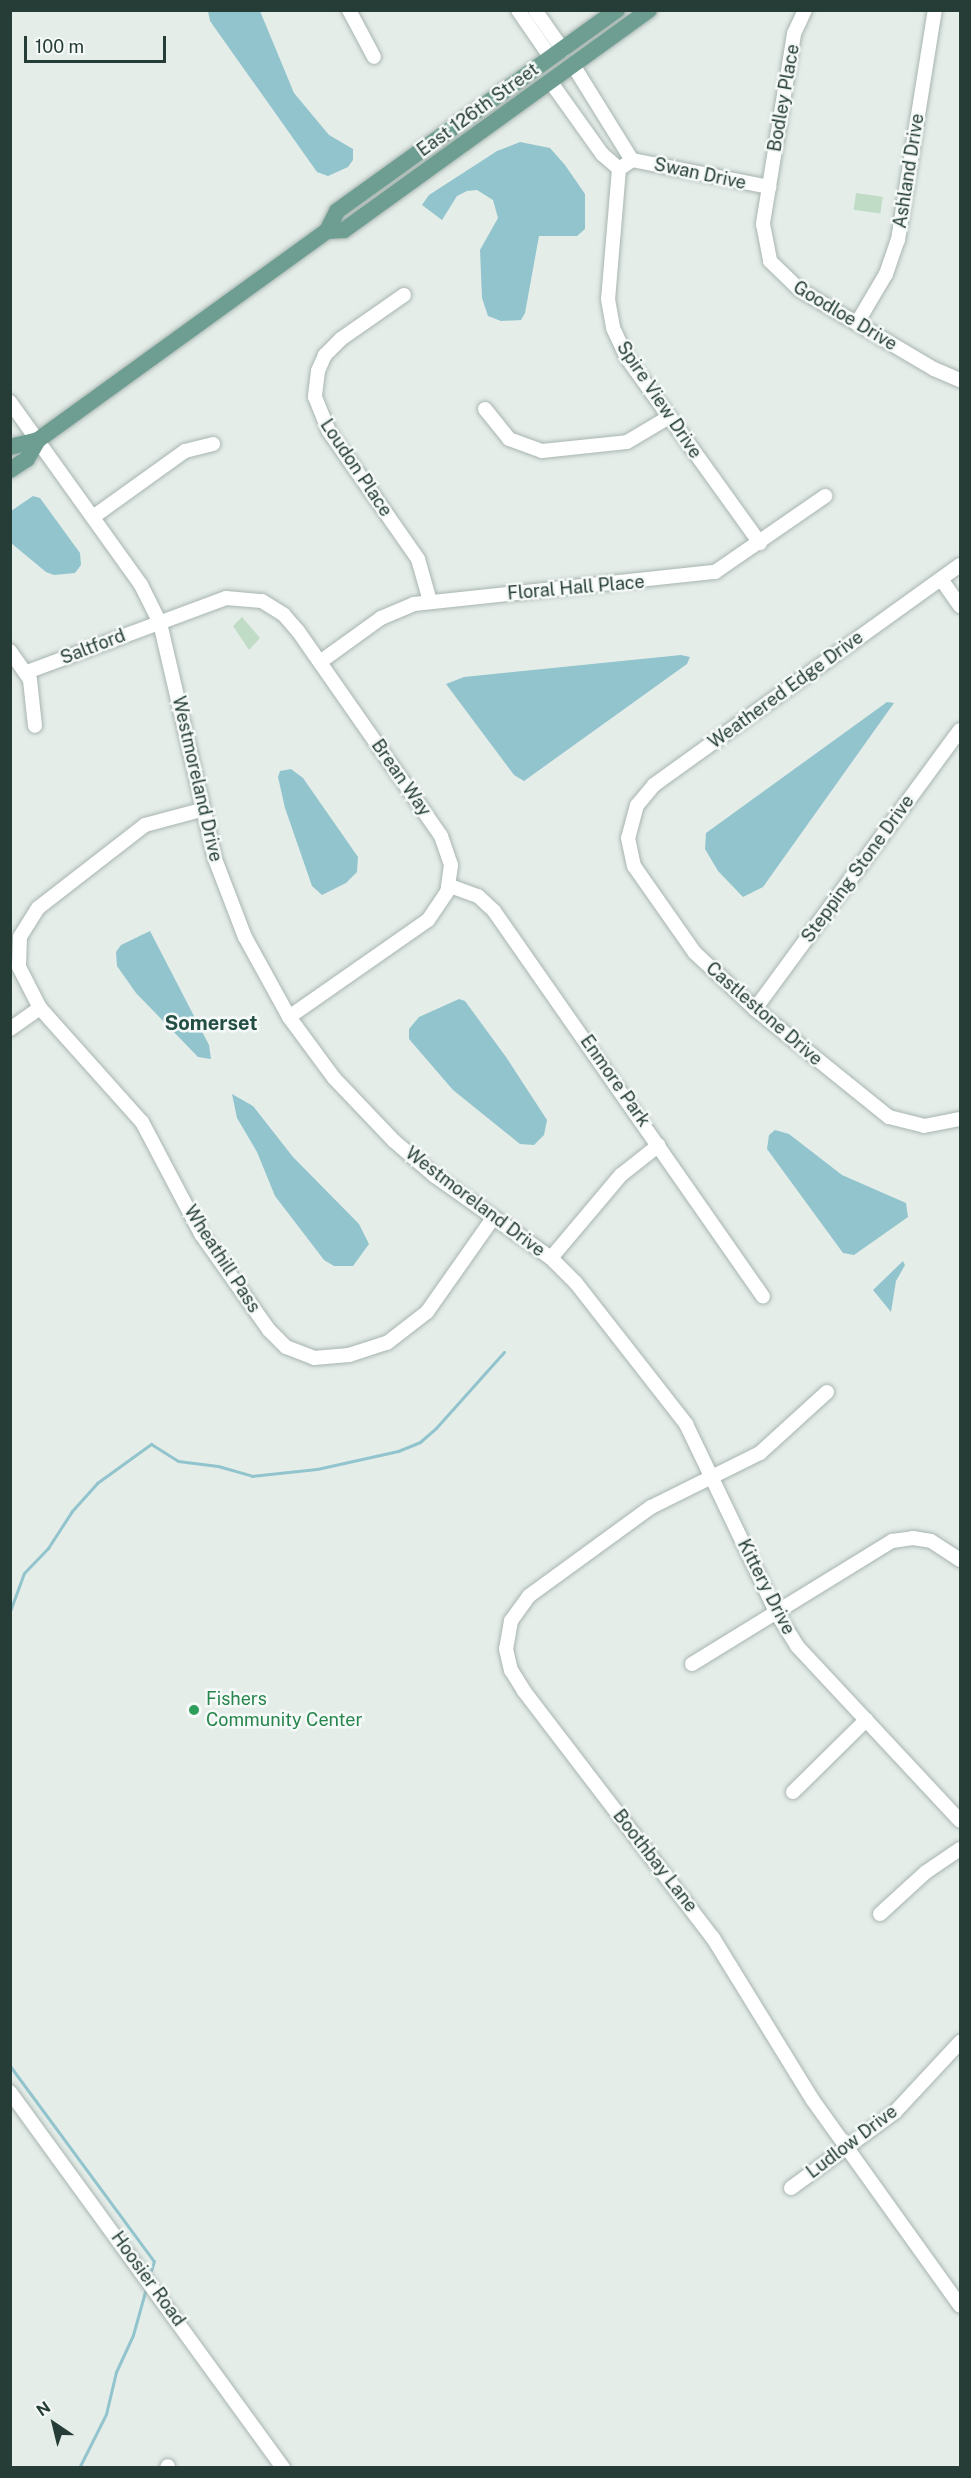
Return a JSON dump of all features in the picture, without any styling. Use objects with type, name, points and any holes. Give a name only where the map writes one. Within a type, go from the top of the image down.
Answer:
[{"type":"main road","name":"East 126th Street","points":[[10,447],[38,440],[327,231],[338,211],[617,10]]},
{"type":"main road","name":"East 126th Street","points":[[327,231],[344,230],[649,10]]},
{"type":"main road","name":"East 126th Street","points":[[10,470],[27,459],[38,440]]},
{"type":"street","points":[[349,10],[374,57]]},
{"type":"street","points":[[518,10],[557,54]]},
{"type":"street","points":[[535,10],[557,54]]},
{"type":"street","name":"Bodley Place","points":[[769,187],[794,34],[805,10]]},
{"type":"street","name":"Ashland Drive","points":[[857,323],[886,274],[898,240],[935,10]]},
{"type":"street","points":[[550,81],[602,154],[619,169],[632,160],[573,65]]},
{"type":"street","name":"Swan Drive","points":[[632,160],[769,187]]},
{"type":"street","name":"Spire View Drive","points":[[619,169],[609,314],[621,348],[760,543]]},
{"type":"street","name":"Goodloe Drive","points":[[769,187],[763,234],[775,268],[800,290],[934,369],[960,380]]},
{"type":"street","name":"Loudon Place","points":[[404,295],[341,339],[325,356],[318,371],[315,397],[328,430],[418,559],[430,601]]},
{"type":"street","name":"Westmoreland Drive","points":[[10,402],[141,585],[160,623],[201,810],[236,916],[289,1017],[334,1078],[381,1129],[420,1164],[551,1258],[576,1283],[624,1348],[676,1409]]},
{"type":"street","points":[[485,409],[509,439],[542,451],[627,442],[669,417]]},
{"type":"street","points":[[93,517],[185,451],[213,444]]},
{"type":"street","name":"Floral Hall Place","points":[[320,662],[388,614],[430,601],[698,576],[724,568],[825,496]]},
{"type":"street","name":"Weathered Edge Drive","points":[[628,829],[637,805],[654,785],[960,565]]},
{"type":"street","points":[[941,579],[960,606]]},
{"type":"street","name":"Brean Way","points":[[160,623],[226,598],[253,598],[284,615],[320,662],[441,836],[450,856],[450,886],[441,906],[428,920],[289,1017]]},
{"type":"street","name":"Saltford","points":[[27,672],[160,623]]},
{"type":"street","points":[[10,651],[27,672],[34,698],[35,726]]},
{"type":"street","name":"Stepping Stone Drive","points":[[755,1009],[960,730]]},
{"type":"street","name":"Wheathill Pass","points":[[201,810],[153,822],[131,835],[38,908],[26,924],[19,946],[21,974],[40,1008],[139,1117],[207,1242],[273,1335],[297,1353],[320,1358],[349,1355],[378,1347],[402,1334],[432,1306],[493,1218]]},
{"type":"street","name":"Castlestone Drive","points":[[628,829],[632,861],[651,891],[704,962],[755,1009],[889,1117],[924,1126],[960,1119]]},
{"type":"street","name":"Enmore Park","points":[[450,886],[478,896],[494,911],[763,1296]]},
{"type":"street","points":[[10,1029],[40,1008]]},
{"type":"street","points":[[551,1258],[621,1175],[659,1145]]},
{"type":"street","name":"Boothbay Lane","points":[[827,1392],[774,1444],[713,1478],[651,1507],[529,1596],[508,1628],[508,1659],[514,1675],[560,1741],[647,1847],[722,1951],[801,2083],[960,2306]]},
{"type":"street","name":"Kittery Drive","points":[[676,1409],[713,1478],[776,1612],[807,1659],[960,1821]]},
{"type":"street","points":[[692,1664],[892,1541],[927,1540],[945,1547],[960,1560]]},
{"type":"street","points":[[793,1792],[866,1720]]},
{"type":"street","points":[[880,1914],[930,1869],[960,1848]]},
{"type":"street","name":"Ludlow Drive","points":[[791,2188],[895,2112],[960,2042]]},
{"type":"street","name":"Hoosier Road","points":[[10,2091],[283,2468]]},
{"type":"green space","points":[[856,193],[883,197],[880,214],[854,210]]},
{"type":"green space","points":[[242,617],[260,638],[249,650],[233,626]]},
{"type":"water","points":[[208,11],[260,11],[294,93],[329,135],[353,149],[353,160],[348,167],[328,176],[317,172],[210,21]]},
{"type":"water","points":[[520,142],[550,148],[565,165],[585,194],[585,229],[577,236],[539,236],[525,313],[521,320],[501,321],[488,316],[482,298],[480,250],[498,218],[493,200],[477,190],[467,191],[457,196],[442,220],[422,205],[429,195],[497,151]]},
{"type":"water","points":[[33,496],[40,498],[80,553],[81,565],[75,573],[54,575],[46,572],[11,543],[11,511]]},
{"type":"water","points":[[681,655],[690,657],[687,664],[524,781],[514,775],[446,684],[464,677]]},
{"type":"water","points":[[887,702],[894,703],[763,887],[743,897],[718,871],[705,849],[706,833]]},
{"type":"water","points":[[291,769],[303,778],[358,857],[357,872],[346,883],[322,895],[312,886],[285,808],[278,777],[280,771]]},
{"type":"water","points":[[150,931],[209,1045],[211,1059],[198,1057],[136,993],[117,966],[116,952],[121,945]]},
{"type":"water","points":[[459,999],[465,1001],[506,1057],[547,1120],[544,1135],[534,1145],[520,1144],[453,1090],[409,1039],[409,1029],[419,1017]]},
{"type":"water","points":[[232,1094],[253,1106],[293,1157],[359,1224],[369,1244],[353,1266],[334,1266],[324,1260],[275,1196],[257,1152],[237,1118]]},
{"type":"water","points":[[775,1130],[789,1134],[842,1175],[906,1203],[908,1217],[854,1255],[843,1253],[767,1149],[769,1135]]},
{"type":"water","points":[[903,1261],[905,1265],[896,1281],[891,1312],[873,1290]]},
{"type":"waterway","points":[[10,1611],[24,1573],[48,1548],[72,1511],[97,1483],[151,1444],[178,1461],[218,1466],[252,1476],[317,1469],[398,1451],[420,1442],[436,1428],[504,1352]]},
{"type":"waterway","points":[[10,2066],[154,2261],[151,2271]]},
{"type":"waterway","points":[[79,2468],[106,2414],[116,2372],[133,2335],[146,2288]]},
{"type":"place","name":"Fishers Community Center","points":[[194,1710]]},
{"type":"district","name":"Somerset","points":[[211,1023]]}]
